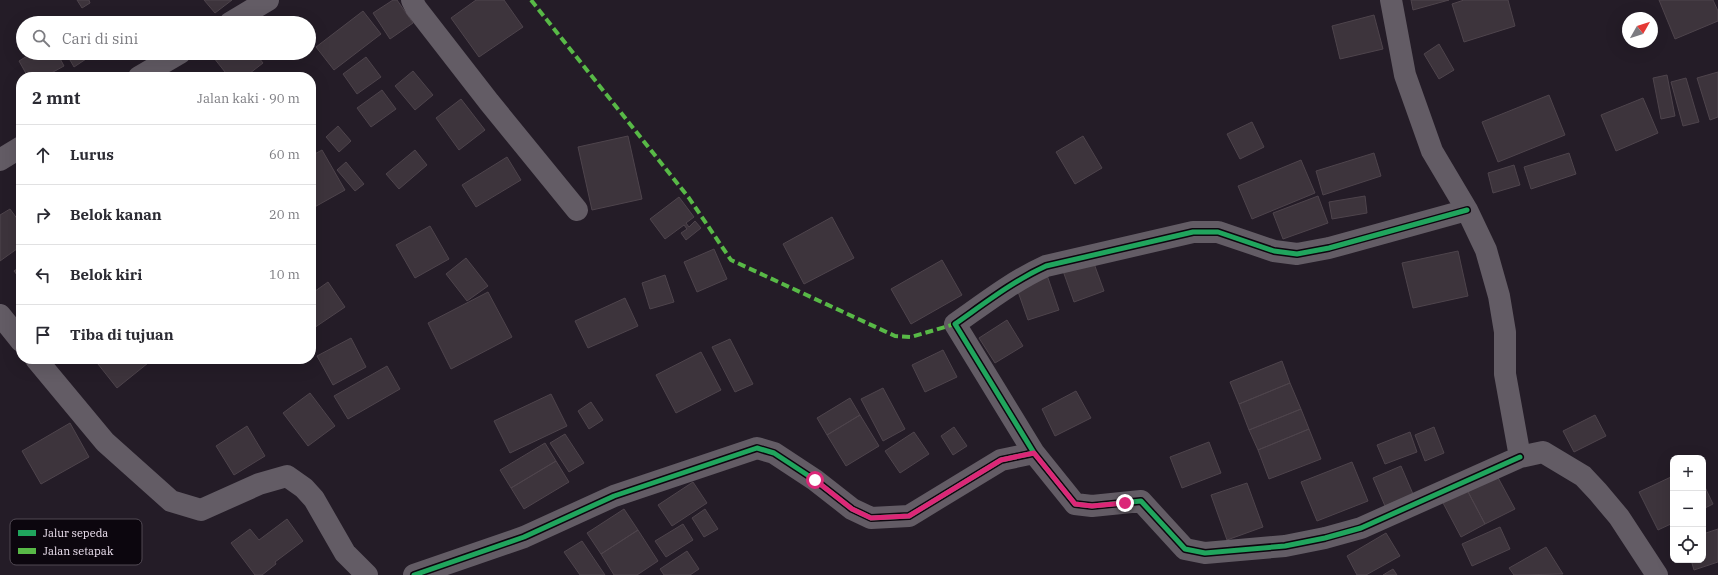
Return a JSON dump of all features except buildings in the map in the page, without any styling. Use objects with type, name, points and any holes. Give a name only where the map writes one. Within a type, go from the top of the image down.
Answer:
[{"type":"street","points":[[242,16],[268,0]]},
{"type":"street","points":[[412,0],[416,8],[489,102],[577,210]]},
{"type":"street","points":[[1391,0],[1405,75],[1432,151],[1467,210],[1486,250],[1499,296],[1505,332],[1505,374],[1520,457]]},
{"type":"street","points":[[148,72],[168,60]]},
{"type":"street","points":[[0,160],[16,150]]},
{"type":"street","points":[[1467,210],[1329,248],[1297,254],[1274,251],[1218,232],[1193,232],[1046,266],[1026,275],[955,324],[1034,453],[1075,504],[1092,506],[1141,501],[1185,549],[1205,553],[1285,546],[1325,538],[1361,528],[1520,457],[1543,452],[1583,476],[1618,517],[1657,575]]},
{"type":"street","points":[[0,315],[16,335]]},
{"type":"street","points":[[40,364],[105,442],[171,501],[201,510],[259,484],[287,476],[304,488],[314,499],[345,553],[367,575]]},
{"type":"street","points":[[414,575],[524,537],[614,496],[757,448],[774,453],[815,480],[852,509],[871,518],[909,516],[1001,460],[1034,453]]},
{"type":"marked path","points":[[531,0],[689,198],[731,260],[895,336],[911,337],[955,324]]},
{"type":"cycle path","points":[[1467,210],[1329,248],[1297,254],[1274,251],[1218,232],[1193,232],[1046,266],[1011,285],[955,324],[1034,453],[1075,504],[1092,506],[1141,501],[1185,549],[1205,553],[1285,546],[1325,538],[1361,528],[1520,457]]},
{"type":"cycle path","points":[[414,575],[524,537],[614,496],[757,448],[774,453],[815,480],[852,509],[871,518],[909,516],[1001,460],[1034,453]]},
{"type":"route","points":[[815,480],[852,509],[871,518],[909,516],[1001,460],[1034,453],[1075,504],[1092,506],[1125,503]]}]
